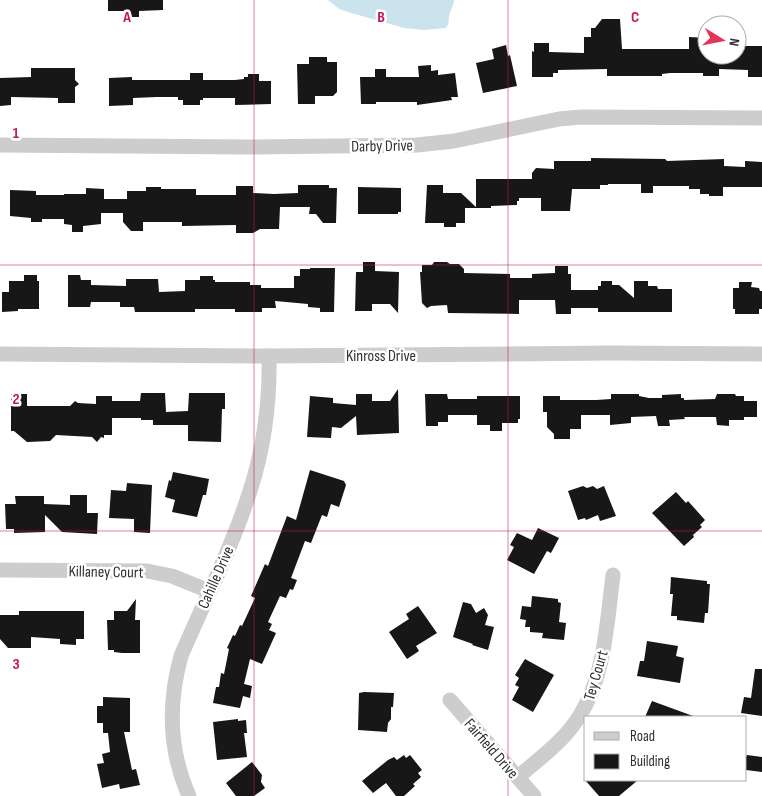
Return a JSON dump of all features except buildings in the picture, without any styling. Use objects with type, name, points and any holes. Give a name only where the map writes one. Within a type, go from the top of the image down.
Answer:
[{"type":"street","name":"Darby Drive","points":[[0,145],[246,147],[417,145],[454,141],[559,119],[581,117],[762,118]]},
{"type":"street","name":"Kinross Drive","points":[[0,354],[269,356],[611,353],[762,354]]},
{"type":"street","name":"Cahille Drive","points":[[189,796],[175,752],[172,732],[173,693],[180,656],[241,516],[256,470],[267,413],[270,386],[269,356]]},
{"type":"street","name":"Killaney Court","points":[[0,570],[147,571],[177,578],[209,591]]},
{"type":"street","name":"Tey Court","points":[[518,777],[567,734],[587,704],[601,661],[614,575]]},
{"type":"street","name":"Fairfield Drive","points":[[450,700],[534,796]]},
{"type":"water","points":[[328,0],[454,0],[446,28],[424,30],[404,28],[348,12],[339,9]]}]
